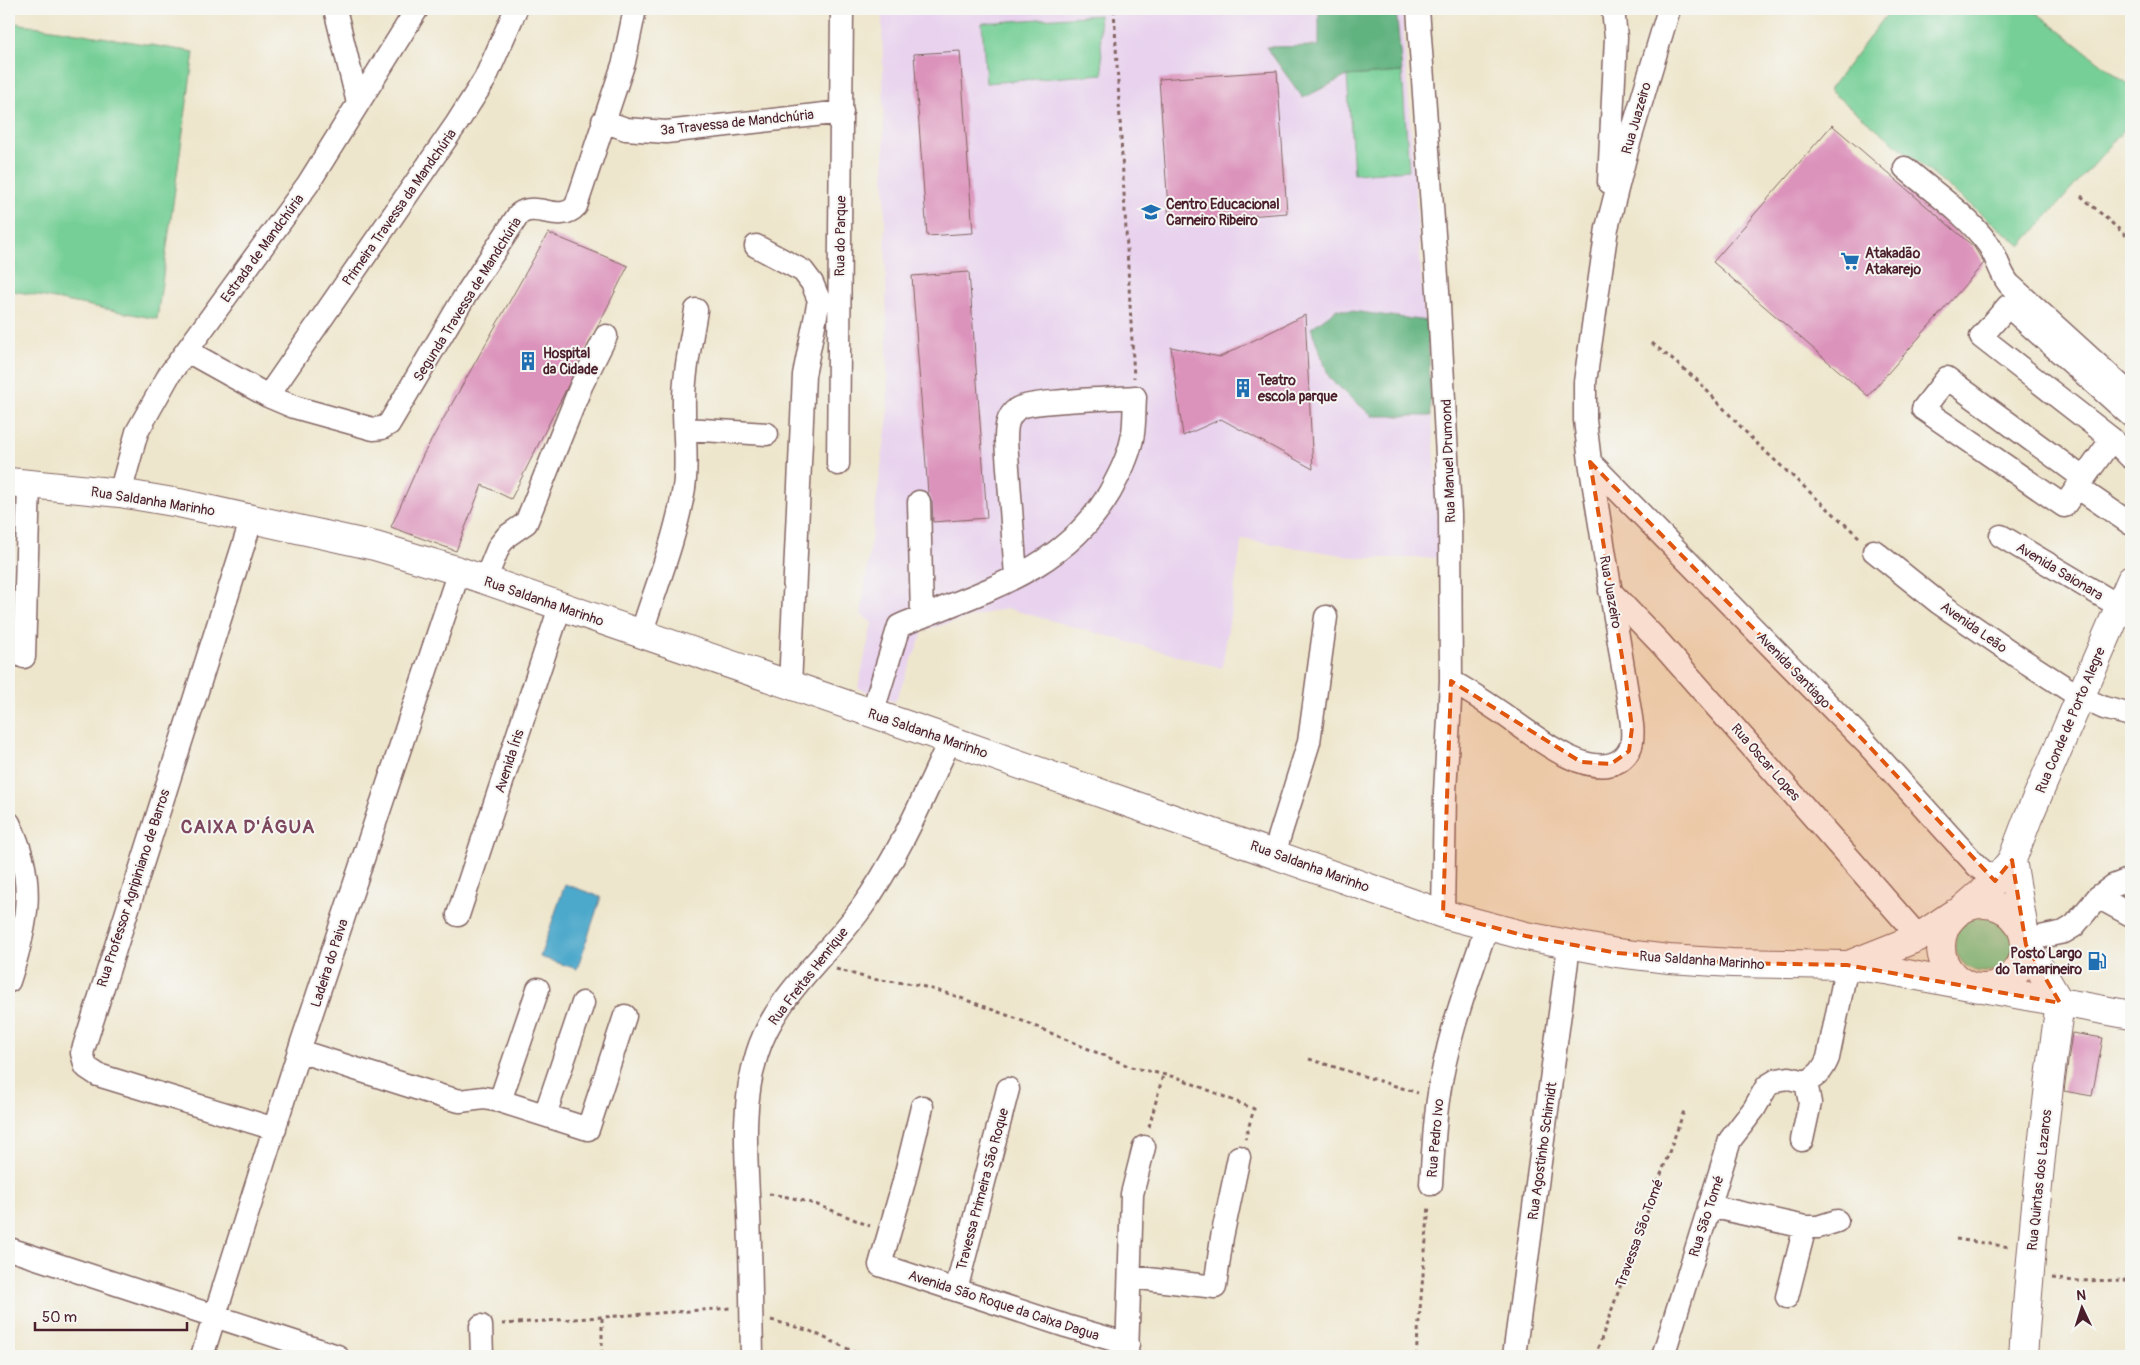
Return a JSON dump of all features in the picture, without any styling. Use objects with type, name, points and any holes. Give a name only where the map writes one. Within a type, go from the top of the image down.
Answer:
[{"type":"main road","name":"Rua Saldanha Marinho","points":[[19,483],[120,493],[252,518],[375,546],[485,580],[950,740],[1444,914],[1487,926],[1569,946],[1670,960],[1789,965],[1845,977],[1886,970],[2131,1015]]},
{"type":"main road","name":"Rua Conde de Porto Alegre","points":[[1960,910],[1995,881],[2012,860],[2131,580]]},
{"type":"main road","points":[[2012,860],[2026,940],[2025,956],[2020,967],[2013,976],[1998,985],[1976,987],[1959,980],[1949,971],[1943,960],[1940,947],[1942,934],[1947,922],[1960,910],[1983,903],[2002,907],[2016,919],[2026,940],[2060,1003]]},
{"type":"main road","name":"Rua Saldanha Marinho","points":[[1845,977],[1919,937],[1960,910]]},
{"type":"main road","name":"Rua Quintas dos Lazaros","points":[[2023,1356],[2031,1250],[2048,1088],[2060,1003]]},
{"type":"street","points":[[335,9],[358,103]]},
{"type":"street","name":"Estrada de Mandchúria","points":[[120,493],[137,432],[169,375],[308,184],[417,9]]},
{"type":"street","name":"Primeira Travessa da Mandchúria","points":[[268,396],[486,79],[516,9]]},
{"type":"street","name":"Segunda Travessa de Mandchúria","points":[[187,351],[268,396],[294,407],[373,429],[382,428],[389,424],[463,299],[519,214],[529,210],[564,214],[571,212],[576,206],[624,62],[635,9]]},
{"type":"street","name":"Rua do Parque","points":[[838,464],[842,9]]},
{"type":"street","name":"Rua Manuel Drumond","points":[[1418,9],[1446,403],[1452,580],[1451,681],[1445,792],[1444,914]]},
{"type":"street","name":"Rua Juazeiro","points":[[1451,681],[1572,759],[1598,765],[1611,764],[1622,759],[1629,751],[1632,728],[1590,462],[1585,382],[1607,228],[1616,36],[1613,9]]},
{"type":"street","name":"Rua Juazeiro","points":[[1607,228],[1628,146],[1669,9]]},
{"type":"street","name":"3ª Travessa de Mandchúria","points":[[603,122],[626,129],[666,132],[842,112]]},
{"type":"street","points":[[1904,168],[1974,226],[1995,253],[2003,277],[2009,284],[2131,395]]},
{"type":"street","points":[[756,246],[803,271],[812,283],[820,300],[804,375],[790,686]]},
{"type":"street","points":[[2130,457],[2112,439],[1980,337],[2008,306],[2131,416]]},
{"type":"street","points":[[641,634],[674,529],[684,490],[686,464],[685,382],[696,310]]},
{"type":"street","points":[[485,580],[499,546],[507,536],[526,522],[581,386],[606,336]]},
{"type":"street","points":[[2112,439],[2080,483],[2064,506],[1923,409],[1947,378],[2080,483],[2131,524]]},
{"type":"street","points":[[872,714],[898,626],[1031,570],[1059,552],[1081,531],[1102,504],[1121,472],[1132,439],[1136,397],[1039,404],[1017,409],[1012,414],[1008,420],[1006,436],[1016,576]]},
{"type":"street","points":[[686,429],[767,434]]},
{"type":"street","name":"Avenida Santiago","points":[[1590,462],[1846,722],[1971,859],[1995,881]]},
{"type":"street","points":[[19,483],[24,657]]},
{"type":"street","points":[[919,502],[922,616]]},
{"type":"street","name":"Rua Professor Agripiniano de Barros","points":[[252,518],[82,1053],[86,1067],[98,1075],[275,1129]]},
{"type":"street","name":"Avenida Saionara","points":[[2001,536],[2119,606]]},
{"type":"street","name":"Avenida Leão","points":[[1874,550],[1958,616],[2080,697],[2104,708],[2131,715]]},
{"type":"street","name":"Ladeira do Paiva","points":[[202,1356],[300,1051],[459,572]]},
{"type":"street","name":"Rua Oscar Lopes","points":[[1610,591],[1661,644],[1919,937]]},
{"type":"street","name":"Avenida Íris","points":[[458,915],[560,607]]},
{"type":"street","points":[[1274,854],[1309,742],[1326,617]]},
{"type":"street","name":"Rua Freitas Henrique","points":[[752,1356],[746,1124],[751,1074],[757,1052],[767,1030],[783,1004],[814,964],[859,912],[887,871],[950,740]]},
{"type":"street","points":[[9,823],[21,853],[28,906],[18,952],[9,981]]},
{"type":"street","points":[[2026,940],[2064,932],[2074,926],[2098,898],[2113,886],[2131,879]]},
{"type":"street","points":[[2098,898],[2131,916]]},
{"type":"street","name":"Rua Pedro Ivo","points":[[1431,1184],[1438,1099],[1460,1006],[1487,926]]},
{"type":"street","name":"Rua Agostinho Schimidt","points":[[1514,1356],[1569,946]]},
{"type":"street","points":[[1802,1140],[1810,1103],[1806,1082],[1816,1077],[1823,1070],[1828,1058],[1845,977]]},
{"type":"street","points":[[500,1101],[538,989]]},
{"type":"street","points":[[545,1115],[582,1003]]},
{"type":"street","points":[[300,1051],[452,1099],[460,1101],[484,1098],[500,1101],[588,1129],[625,1016]]},
{"type":"street","name":"Rua Sāo Tomé","points":[[1663,1356],[1730,1140],[1754,1110],[1767,1086],[1777,1080],[1789,1078],[1806,1082]]},
{"type":"street","name":"Travessa Primeira São Roque","points":[[956,1290],[1008,1089]]},
{"type":"street","points":[[889,1233],[922,1107]]},
{"type":"street","points":[[1128,1350],[1132,1194],[1144,1147]]},
{"type":"street","points":[[1131,1277],[1215,1287],[1222,1237],[1239,1157]]},
{"type":"street","points":[[1709,1206],[1805,1228],[1818,1227],[1837,1221]]},
{"type":"street","points":[[1788,1297],[1805,1228]]},
{"type":"street","name":"Avenida São Roque da Caixa Dagua","points":[[889,1233],[880,1265],[1128,1350]]},
{"type":"street","points":[[9,1249],[336,1356]]},
{"type":"street","points":[[481,1326],[482,1356]]},
{"type":"path","points":[[1114,9],[1136,397]]},
{"type":"path","points":[[2081,196],[2131,240]]},
{"type":"path","points":[[1652,343],[1698,380],[1756,443],[1874,550]]},
{"type":"path","points":[[814,964],[870,978],[914,984],[950,994],[1020,1020],[1131,1067],[1179,1078],[1254,1109],[1239,1157]]},
{"type":"path","points":[[1309,1059],[1438,1099]]},
{"type":"path","points":[[1144,1147],[1163,1075]]},
{"type":"path","name":"Travessa São Tomé","points":[[1595,1356],[1684,1111]]},
{"type":"path","name":"Rua Pedro Ivo","points":[[1416,1356],[1431,1184]]},
{"type":"path","points":[[748,1192],[791,1197],[821,1204],[889,1233]]},
{"type":"path","points":[[1956,1238],[2016,1248]]},
{"type":"path","points":[[2073,1281],[2131,1280]]},
{"type":"path","points":[[481,1326],[602,1318],[751,1313],[810,1332],[863,1356]]},
{"type":"path","points":[[602,1318],[602,1356]]},
{"type":"highlighted area","points":[[1590,462],[1866,743],[1995,881],[2012,860],[2026,945],[2060,1003],[1847,965],[1732,963],[1617,953],[1526,936],[1443,914],[1451,681],[1581,762],[1611,764],[1629,751],[1632,728],[1626,681]]},
{"type":"shaded area","name":"Centro Educacional Carneiro Ribeiro","points":[[882,9],[1402,9],[1442,558],[1361,558],[1242,539],[1222,668],[1006,608],[924,630],[895,702],[858,688],[872,623],[861,614],[888,416]]},
{"type":"green space","points":[[1319,9],[1396,9],[1402,72],[1347,76],[1303,98],[1266,47],[1319,46]]},
{"type":"green space","points":[[1891,9],[2032,9],[2131,87],[2131,122],[2021,246],[1829,90]]},
{"type":"green space","points":[[1099,15],[1103,74],[986,83],[982,23]]},
{"type":"green space","points":[[9,22],[194,52],[157,319],[9,290]]},
{"type":"green space","points":[[1402,72],[1409,170],[1354,174],[1347,76]]},
{"type":"green space","points":[[1337,309],[1428,321],[1431,416],[1372,416],[1330,379],[1311,328]]},
{"type":"green space","points":[[1984,914],[2000,919],[2008,927],[2013,943],[2008,959],[2000,967],[1984,972],[1968,967],[1960,959],[1955,943],[1960,927],[1968,919]]},
{"type":"water","points":[[565,884],[601,897],[577,969],[540,957]]},
{"type":"building","points":[[960,51],[973,233],[927,236],[914,54]]},
{"type":"building","points":[[1277,71],[1287,213],[1169,222],[1159,79]]},
{"type":"building","name":"Atakadão Atakarejo","points":[[1832,125],[1974,247],[1984,263],[1868,396],[1713,262]]},
{"type":"building","name":"Hospital da Cidade","points":[[548,233],[628,266],[511,499],[482,485],[456,551],[391,527],[423,455]]},
{"type":"building","points":[[969,272],[987,518],[933,522],[932,501],[928,493],[912,276]]},
{"type":"building","name":"Teatro escola parque","points":[[1305,315],[1313,469],[1221,419],[1183,436],[1171,347],[1220,357]]},
{"type":"building","points":[[2072,1033],[2103,1038],[2092,1096],[2064,1091]]},
{"type":"place","name":"Centro Educacional Carneiro Ribeiro","points":[[1151,212]]},
{"type":"place","name":"Atakadão Atakarejo","points":[[1850,261]]},
{"type":"place","name":"Hospital da Cidade","points":[[528,361]]},
{"type":"place","name":"Teatro escola parque","points":[[1243,388]]},
{"type":"place","name":"Posto Largo do Tamarineiro","points":[[2097,961]]},
{"type":"district","name":"CAIXA D'ÁGUA","points":[[248,826]]}]
